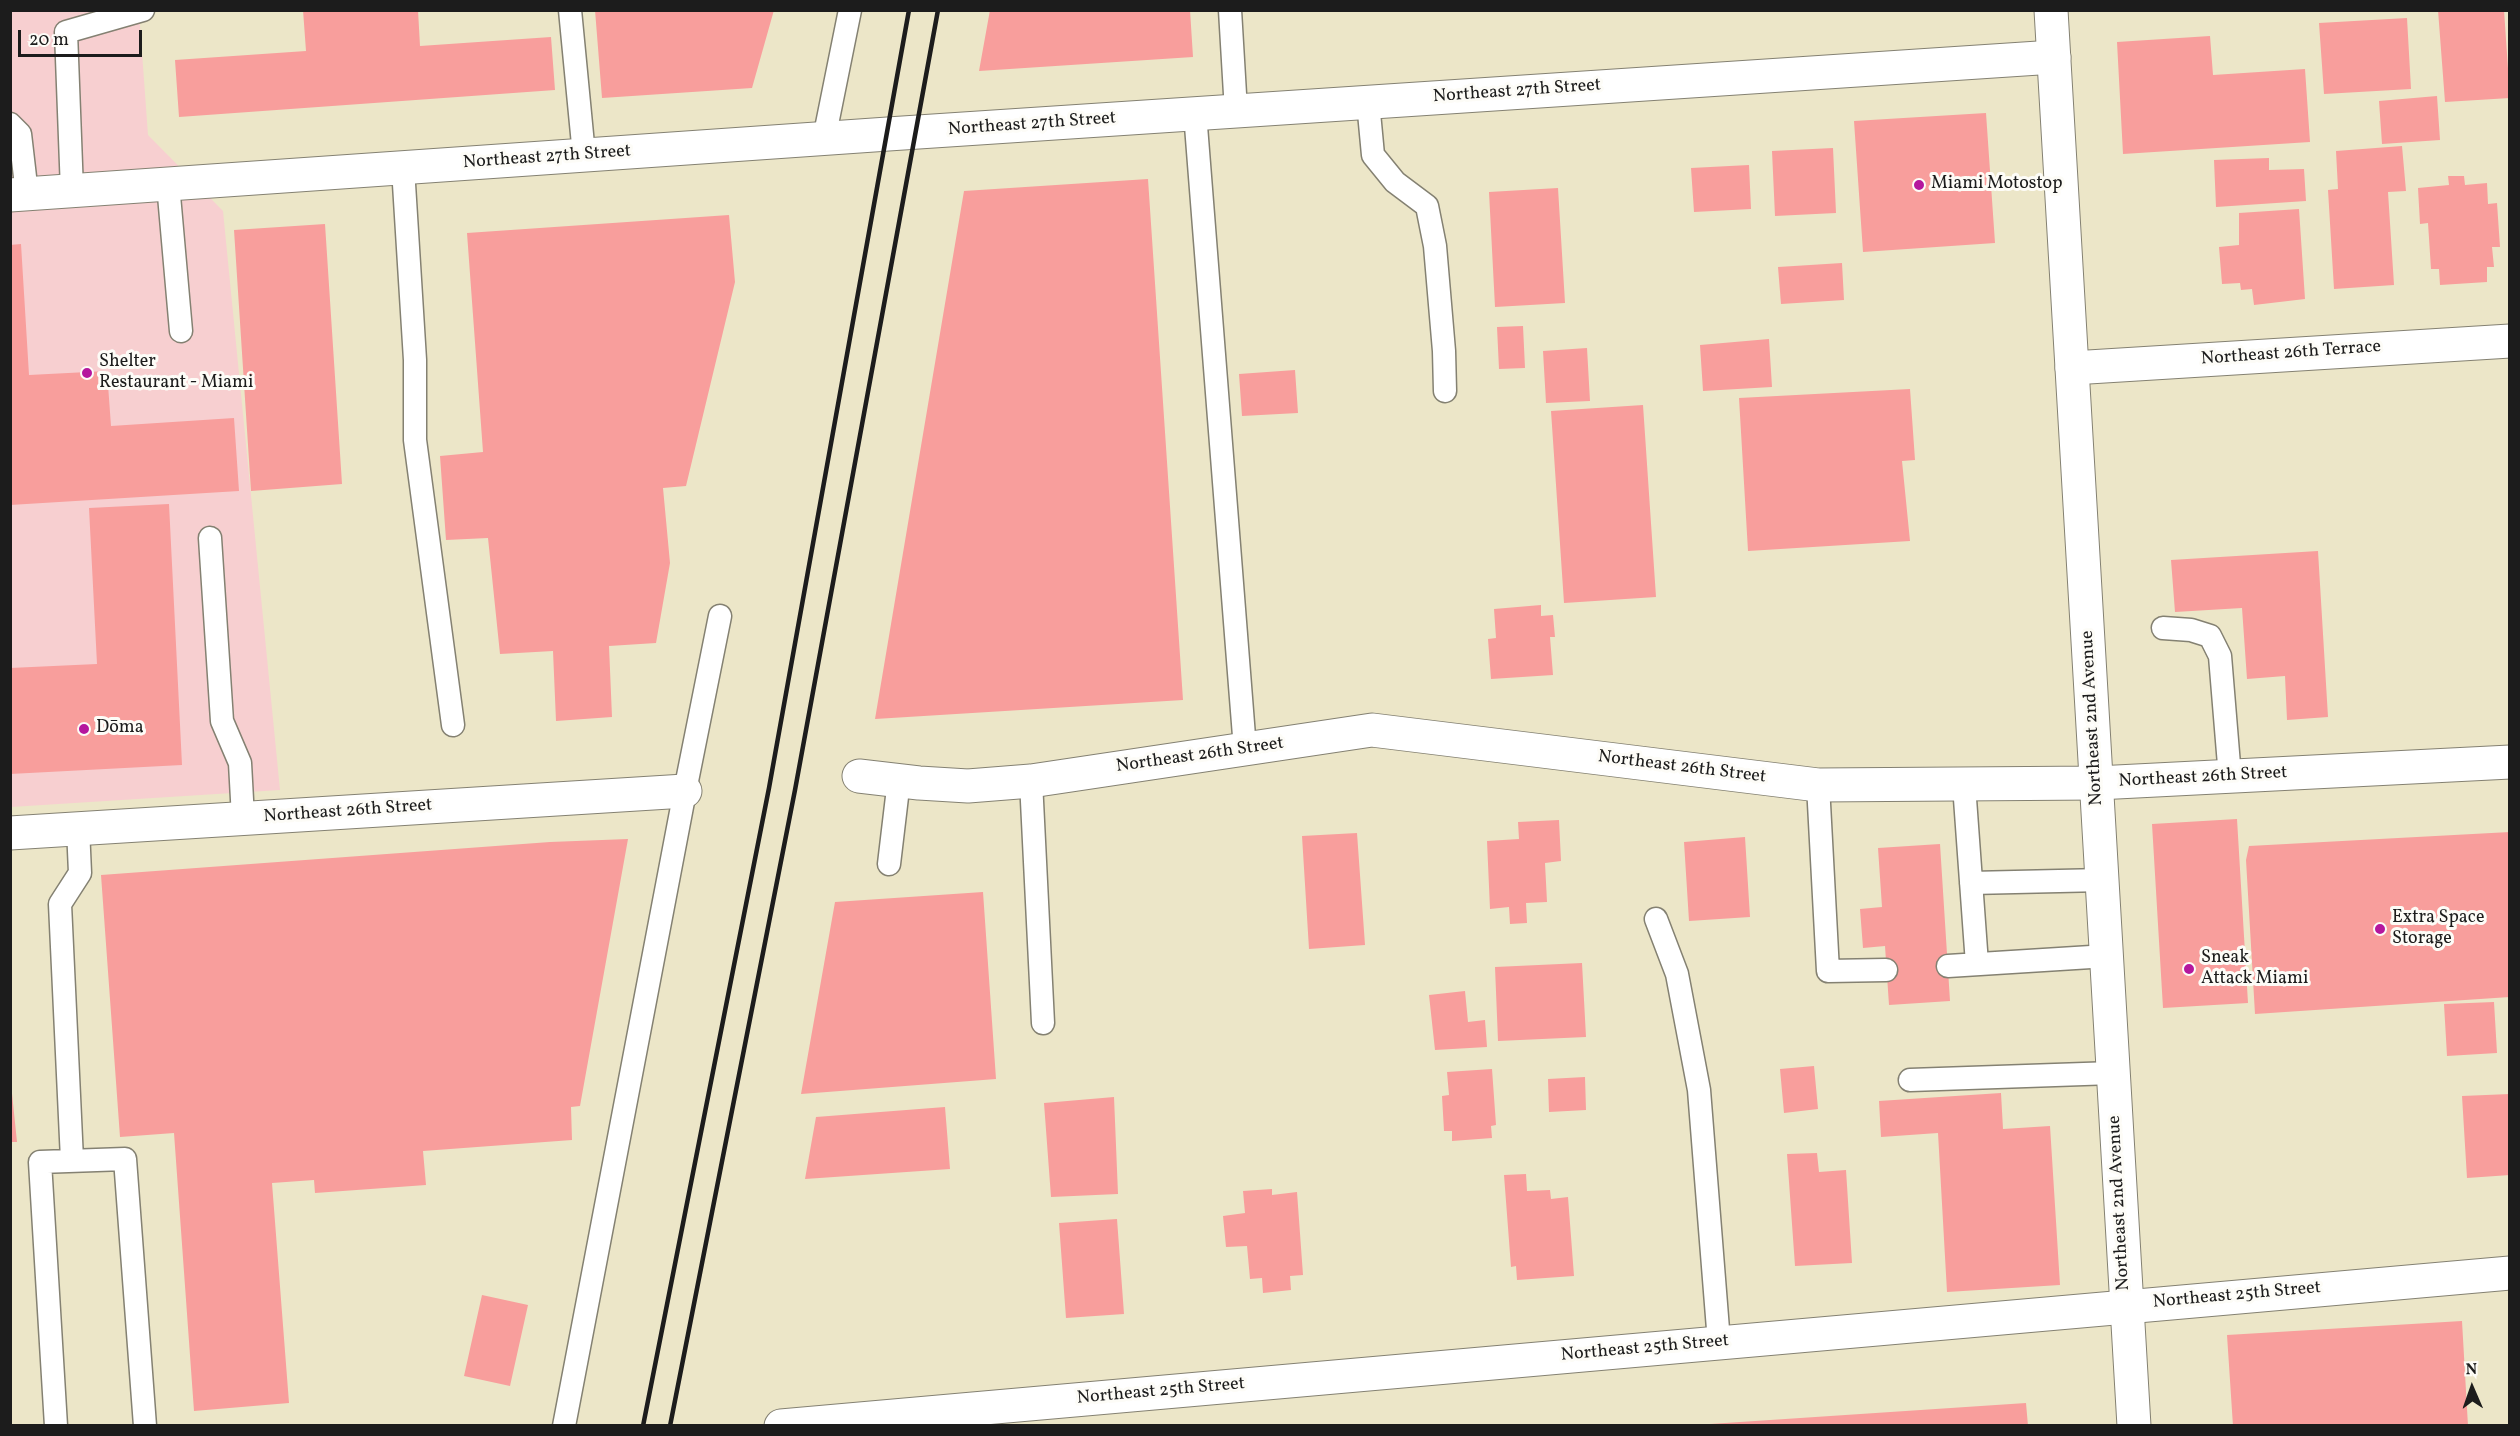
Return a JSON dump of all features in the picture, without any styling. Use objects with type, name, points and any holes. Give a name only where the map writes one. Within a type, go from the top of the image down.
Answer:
[{"type":"street","name":"Northeast 2nd Avenue","points":[[2051,10],[2134,1425]]},
{"type":"street","name":"Northeast 27th Street","points":[[19,195],[1195,113],[2054,57]]},
{"type":"street","name":"Northeast 26th Terrace","points":[[2072,368],[2510,341]]},
{"type":"street","name":"Northeast 26th Street","points":[[859,776],[968,786],[1031,781],[1372,730],[1818,785],[2097,783],[2510,762]]},
{"type":"street","name":"Northeast 26th Street","points":[[10,833],[685,791]]},
{"type":"street","name":"Northeast 25th Street","points":[[781,1425],[2510,1273]]},
{"type":"lane","points":[[72,191],[66,32],[143,10]]},
{"type":"lane","points":[[570,10],[584,155]]},
{"type":"lane","points":[[824,139],[850,10]]},
{"type":"lane","points":[[1230,10],[1236,111]]},
{"type":"lane","points":[[1368,102],[1373,155],[1395,182],[1427,206],[1434,246],[1444,351],[1444,391]]},
{"type":"lane","points":[[1195,113],[1245,749]]},
{"type":"lane","points":[[10,124],[20,135],[19,195]]},
{"type":"lane","points":[[403,168],[415,360],[415,440],[453,725]]},
{"type":"lane","points":[[168,184],[181,332]]},
{"type":"lane","points":[[210,538],[222,721],[240,763],[243,818]]},
{"type":"lane","points":[[564,1425],[720,616]]},
{"type":"lane","points":[[2163,628],[2191,630],[2210,636],[2220,656],[2230,777]]},
{"type":"lane","points":[[889,864],[899,780]]},
{"type":"lane","points":[[1031,781],[1042,1023]]},
{"type":"lane","points":[[1818,785],[1828,971],[1886,970]]},
{"type":"lane","points":[[1964,785],[1977,964]]},
{"type":"lane","points":[[72,1160],[60,904],[80,873],[78,828]]},
{"type":"lane","points":[[1971,883],[2103,880]]},
{"type":"lane","points":[[1656,919],[1677,974],[1699,1090],[1719,1342]]},
{"type":"lane","points":[[1948,966],[2107,956]]},
{"type":"lane","points":[[1910,1080],[2113,1073]]},
{"type":"lane","points":[[56,1425],[40,1162],[126,1159],[145,1425]]},
{"type":"shaded area","points":[[11,11],[139,11],[148,135],[223,211],[280,790],[11,807]]},
{"type":"building","points":[[303,10],[418,10],[420,46],[551,37],[555,90],[179,117],[175,60],[306,51]]},
{"type":"building","points":[[595,10],[774,10],[752,88],[602,98]]},
{"type":"building","points":[[990,10],[1190,10],[1193,57],[979,71]]},
{"type":"building","points":[[2438,10],[2504,10],[2510,98],[2445,102]]},
{"type":"building","points":[[2407,18],[2411,89],[2324,94],[2319,23]]},
{"type":"building","points":[[2210,36],[2213,75],[2305,69],[2310,142],[2123,154],[2117,42]]},
{"type":"building","points":[[2437,96],[2440,140],[2382,144],[2379,101]]},
{"type":"building","points":[[1986,113],[1995,243],[1863,252],[1854,121]]},
{"type":"building","points":[[2402,146],[2406,191],[2388,192],[2394,285],[2334,289],[2328,190],[2338,189],[2336,151]]},
{"type":"building","points":[[1833,148],[1836,213],[1775,216],[1772,151]]},
{"type":"building","points":[[2269,158],[2269,170],[2304,169],[2306,201],[2216,207],[2214,160]]},
{"type":"building","points":[[1749,165],[1751,209],[1694,212],[1691,168]]},
{"type":"building","points":[[2448,176],[2464,176],[2465,185],[2487,183],[2488,204],[2497,203],[2500,247],[2492,247],[2494,267],[2487,267],[2487,282],[2440,285],[2439,269],[2431,269],[2428,223],[2420,224],[2418,188],[2449,185]]},
{"type":"building","points":[[1148,179],[1183,700],[875,719],[964,191]]},
{"type":"building","points":[[1558,188],[1565,303],[1495,307],[1489,192]]},
{"type":"building","points":[[2299,209],[2305,299],[2254,305],[2252,289],[2241,290],[2240,283],[2222,284],[2219,247],[2239,245],[2239,213]]},
{"type":"building","points":[[729,215],[735,282],[686,486],[663,488],[670,563],[656,643],[609,646],[612,717],[556,721],[553,651],[500,654],[488,538],[446,540],[440,456],[483,452],[467,233]]},
{"type":"building","points":[[325,224],[342,484],[251,491],[234,230]]},
{"type":"building","name":"Shelter Restaurant - Miami","points":[[21,244],[29,375],[107,371],[111,426],[234,418],[239,491],[10,505],[10,245]]},
{"type":"building","points":[[1842,263],[1844,300],[1781,304],[1778,267]]},
{"type":"building","points":[[1523,326],[1525,368],[1499,369],[1497,327]]},
{"type":"building","points":[[1769,339],[1772,387],[1703,391],[1700,345]]},
{"type":"building","points":[[1587,348],[1590,401],[1546,403],[1543,351]]},
{"type":"building","points":[[1295,370],[1298,413],[1242,416],[1239,374]]},
{"type":"building","points":[[1910,389],[1915,460],[1902,461],[1910,541],[1748,551],[1739,398]]},
{"type":"building","points":[[1643,405],[1656,597],[1564,603],[1551,411]]},
{"type":"building","points":[[169,504],[182,765],[10,774],[10,668],[97,664],[89,508]]},
{"type":"building","points":[[2318,551],[2328,717],[2287,720],[2285,676],[2247,679],[2242,608],[2175,612],[2171,560]]},
{"type":"building","points":[[1541,605],[1541,616],[1553,615],[1555,637],[1550,637],[1553,675],[1491,679],[1488,639],[1496,638],[1494,609]]},
{"type":"building","points":[[2237,819],[2248,1003],[2163,1008],[2152,824]]},
{"type":"building","points":[[1559,820],[1561,861],[1545,863],[1547,902],[1526,903],[1527,923],[1510,924],[1509,907],[1490,909],[1487,841],[1519,839],[1518,822]]},
{"type":"building","name":"Extra Space Storage","points":[[2510,832],[2510,997],[2255,1014],[2246,860],[2249,846]]},
{"type":"building","points":[[1357,833],[1365,945],[1309,949],[1302,836]]},
{"type":"building","points":[[1745,837],[1750,917],[1689,921],[1684,842]]},
{"type":"building","points":[[628,839],[580,1106],[571,1107],[572,1140],[423,1151],[426,1185],[315,1193],[314,1180],[272,1183],[289,1403],[194,1411],[174,1133],[120,1137],[101,875],[550,842]]},
{"type":"building","points":[[1940,844],[1950,1001],[1889,1005],[1885,946],[1863,948],[1860,909],[1882,907],[1878,848]]},
{"type":"building","points":[[983,892],[996,1079],[801,1094],[835,902]]},
{"type":"building","points":[[1582,963],[1586,1037],[1498,1041],[1495,967]]},
{"type":"building","points":[[1465,991],[1468,1022],[1485,1020],[1487,1047],[1435,1050],[1429,995]]},
{"type":"building","points":[[2494,1002],[2497,1053],[2447,1056],[2444,1004]]},
{"type":"building","points":[[1814,1066],[1818,1109],[1784,1113],[1780,1069]]},
{"type":"building","points":[[1492,1069],[1496,1125],[1491,1126],[1492,1138],[1452,1141],[1452,1131],[1444,1131],[1442,1096],[1449,1095],[1447,1072]]},
{"type":"building","points":[[10,1074],[17,1142],[10,1142]]},
{"type":"building","points":[[1585,1077],[1586,1110],[1549,1112],[1548,1079]]},
{"type":"building","points":[[2001,1093],[2003,1129],[2050,1126],[2060,1285],[1947,1292],[1938,1133],[1881,1137],[1879,1101]]},
{"type":"building","points":[[2510,1094],[2510,1175],[2467,1178],[2462,1096]]},
{"type":"building","points":[[1114,1097],[1118,1194],[1051,1197],[1044,1103]]},
{"type":"building","points":[[945,1107],[950,1169],[805,1179],[816,1117]]},
{"type":"building","points":[[1817,1153],[1819,1172],[1846,1170],[1852,1263],[1795,1266],[1787,1154]]},
{"type":"building","points":[[1526,1174],[1527,1191],[1550,1190],[1551,1199],[1568,1197],[1574,1276],[1517,1280],[1516,1266],[1511,1267],[1504,1175]]},
{"type":"building","points":[[1272,1189],[1272,1195],[1297,1192],[1303,1275],[1290,1276],[1291,1290],[1263,1293],[1262,1278],[1250,1279],[1247,1246],[1226,1247],[1223,1216],[1245,1213],[1243,1191]]},
{"type":"building","points":[[1117,1219],[1124,1314],[1066,1318],[1059,1223]]},
{"type":"building","points":[[482,1295],[528,1305],[510,1386],[464,1376]]},
{"type":"building","points":[[2462,1321],[2468,1426],[2233,1426],[2227,1335]]},
{"type":"building","points":[[2026,1403],[2028,1426],[1711,1426],[1710,1424]]},
{"type":"railway","points":[[643,1426],[769,788],[909,10]]},
{"type":"railway","points":[[670,1426],[795,790],[938,10]]},
{"type":"place","name":"Miami Motostop","points":[[1919,185]]},
{"type":"place","name":"Shelter Restaurant - Miami","points":[[87,373]]},
{"type":"place","name":"Dōma","points":[[84,729]]},
{"type":"place","name":"Extra Space Storage","points":[[2380,929]]},
{"type":"place","name":"Sneak Attack Miami","points":[[2189,969]]}]
